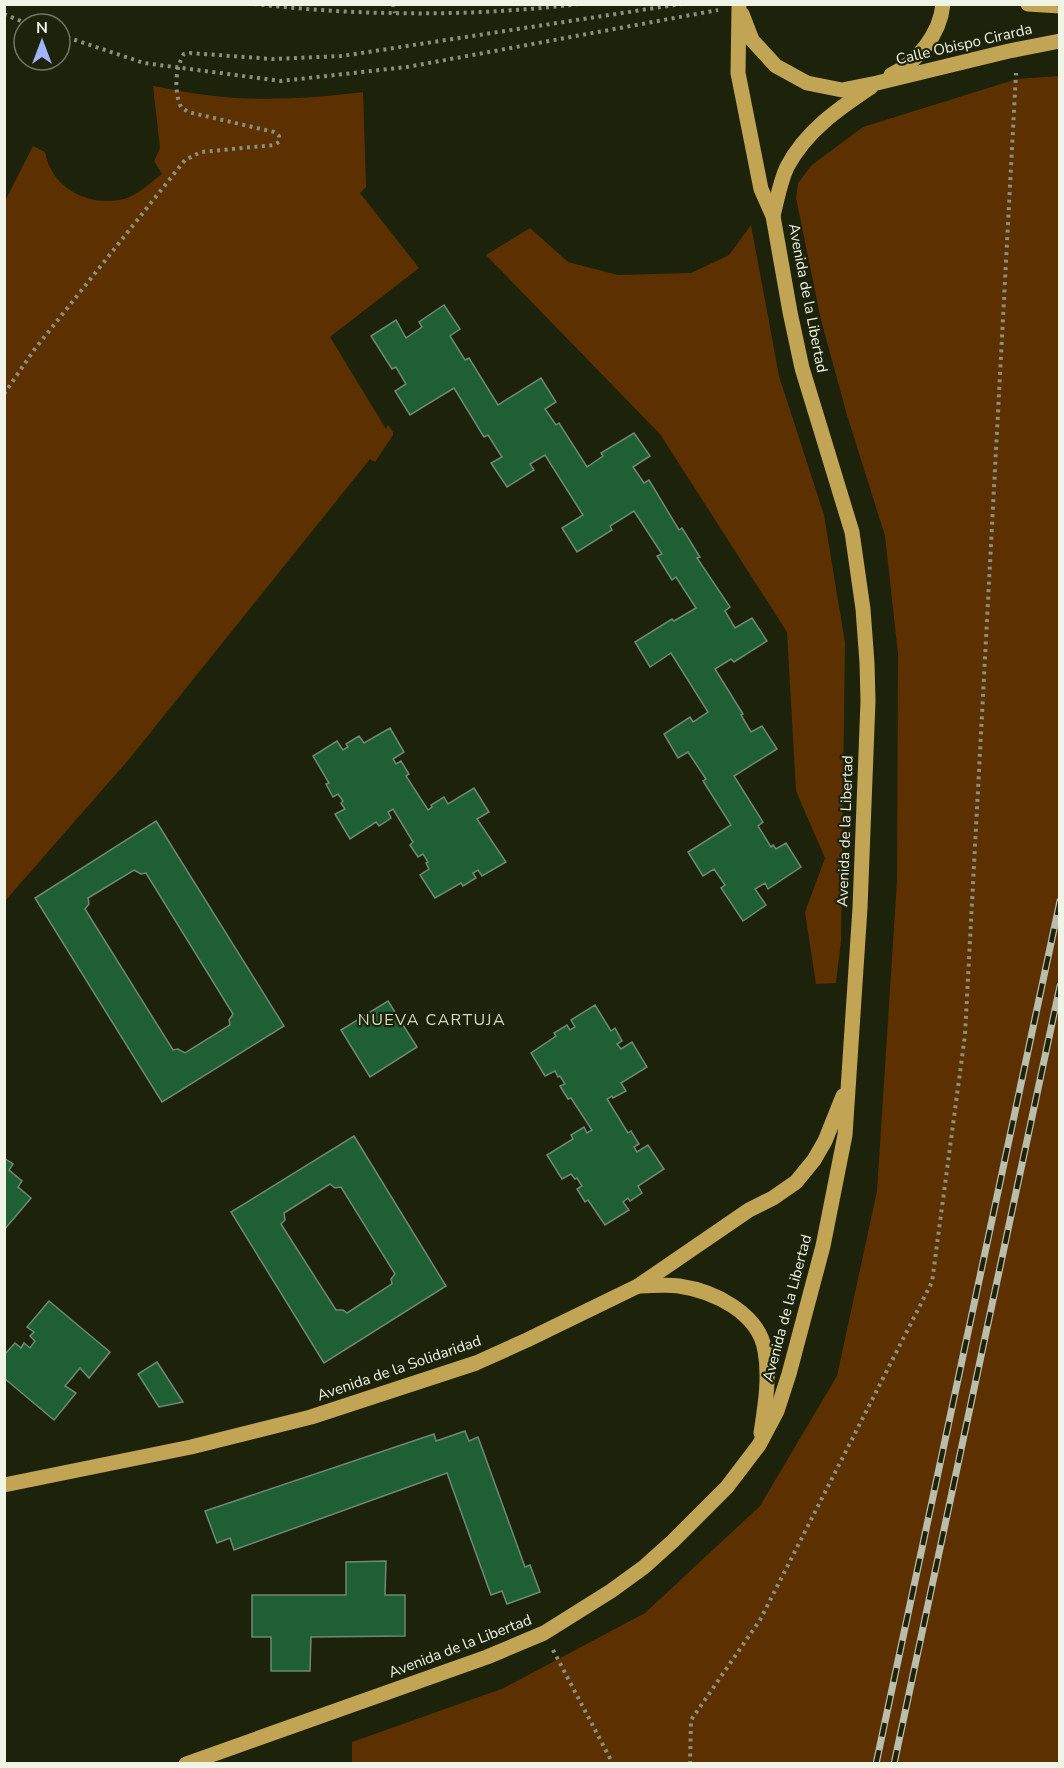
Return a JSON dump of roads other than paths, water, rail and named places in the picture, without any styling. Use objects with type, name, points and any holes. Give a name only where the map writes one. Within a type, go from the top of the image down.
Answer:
[{"type":"main road","name":"Calle Obispo Cirarda","points":[[877,83],[906,68],[929,43],[944,4]]},
{"type":"main road","name":"Calle Obispo Cirarda","points":[[1028,4],[1059,6]]},
{"type":"main road","name":"Calle Obispo Cirarda","points":[[739,6],[752,40],[776,66],[807,83],[842,90],[1059,41]]},
{"type":"main road","name":"Avenida de la Libertad","points":[[186,1764],[487,1657],[544,1633],[611,1591],[651,1560],[704,1512],[727,1487],[759,1445],[777,1411],[783,1392],[823,1246],[845,1135],[860,908],[868,701],[863,609],[852,532],[802,368],[774,216],[761,189],[738,73],[739,6]]},
{"type":"main road","name":"Avenida de la Libertad","points":[[774,216],[780,186],[787,167],[802,144],[828,116],[877,83]]},
{"type":"main road","name":"Avenida de la Solidaridad","points":[[4,1485],[192,1447],[311,1417],[476,1364],[638,1286],[749,1210],[774,1198],[796,1182],[814,1160],[825,1141],[848,1082]]},
{"type":"main road","name":"Avenida de la Libertad","points":[[638,1286],[679,1285],[710,1294],[737,1308],[755,1326],[765,1348],[767,1372],[765,1408],[759,1445]]},
{"type":"railway","points":[[876,1764],[1060,901]]},
{"type":"railway","points":[[894,1764],[1060,986]]},
{"type":"district","name":"NUEVA CARTUJA","points":[[432,1019]]}]
